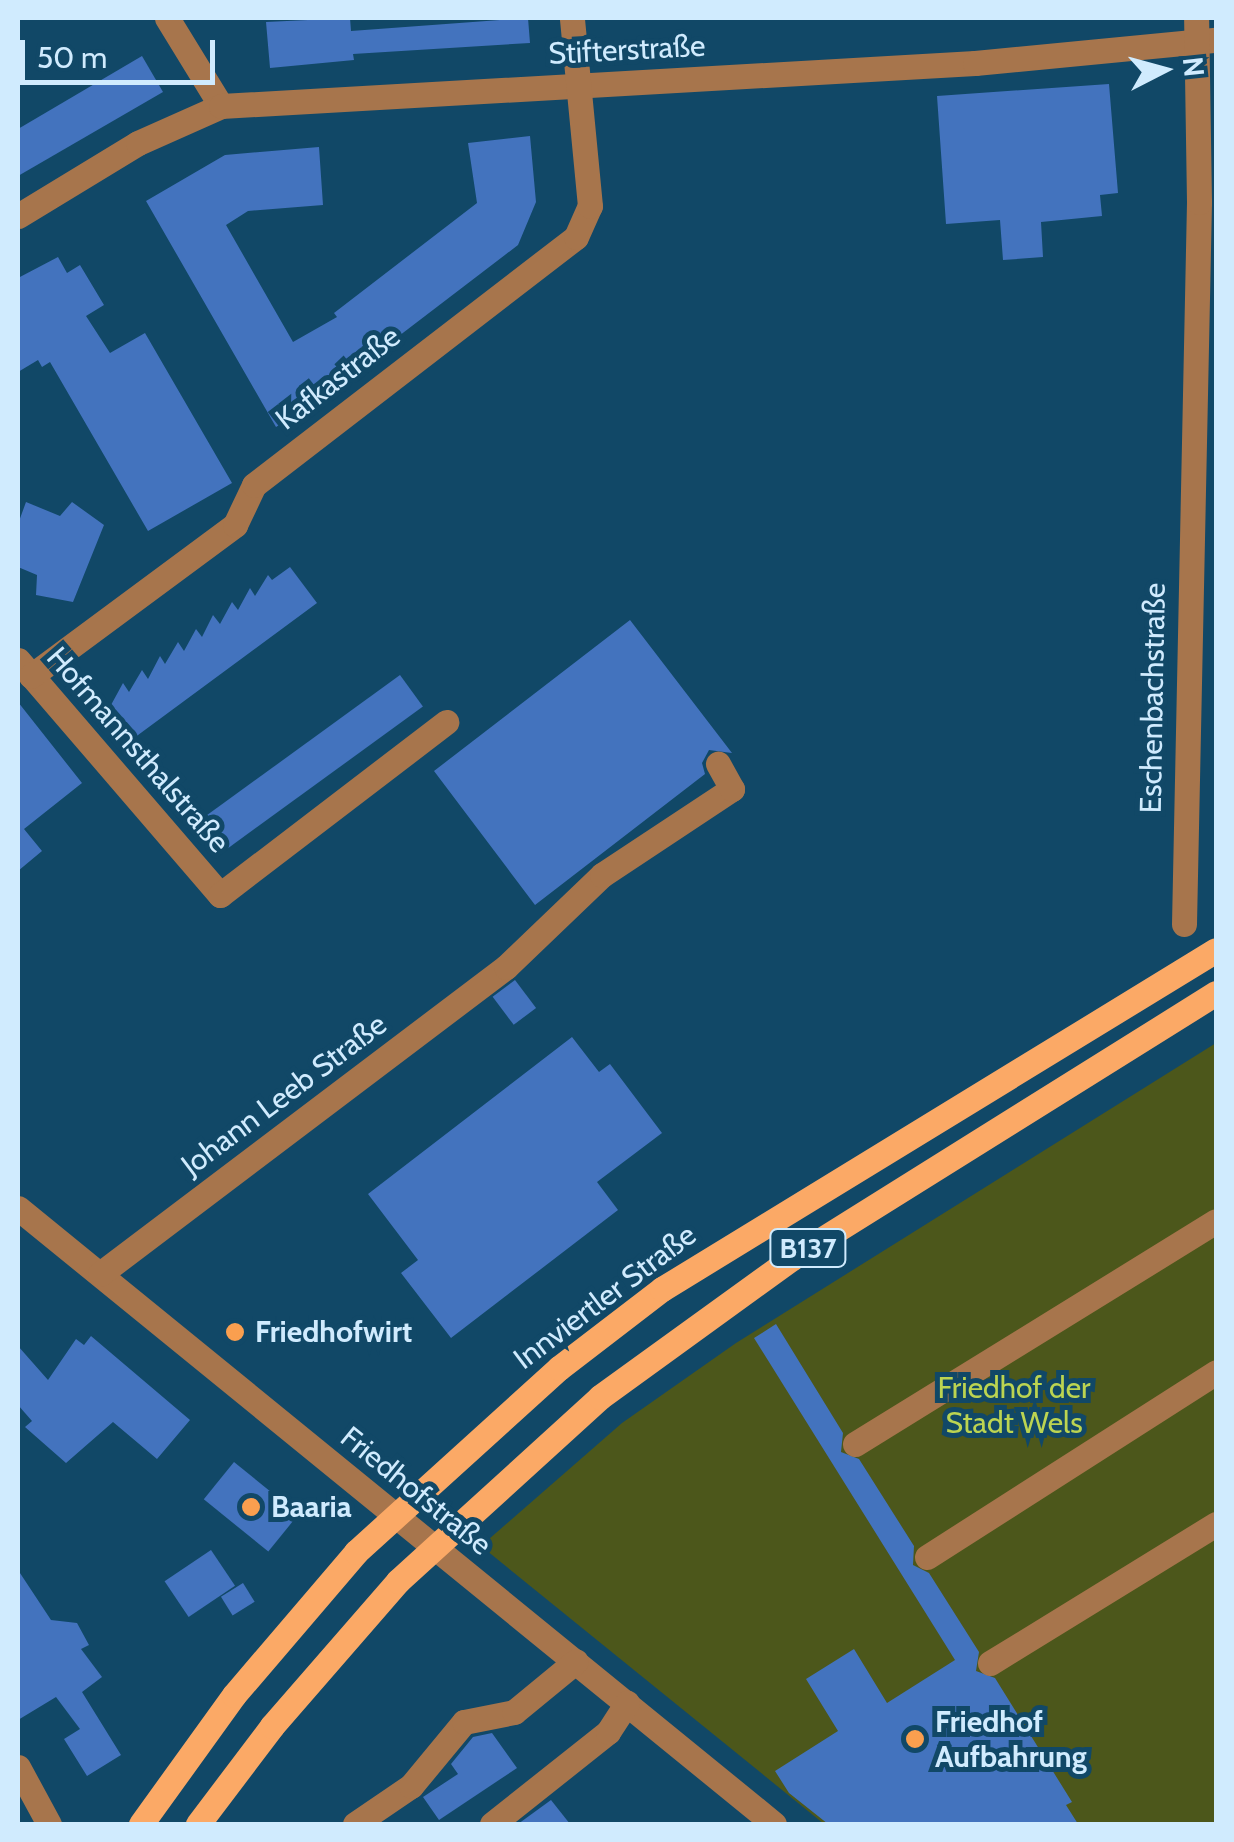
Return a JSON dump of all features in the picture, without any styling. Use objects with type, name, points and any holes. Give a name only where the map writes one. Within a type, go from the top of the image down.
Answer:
[{"type":"main road","name":"Innviertler Straße","points":[[141,1824],[234,1695],[393,1514],[559,1368],[662,1289],[1216,950]]},
{"type":"main road","name":"B137","points":[[198,1824],[272,1726],[433,1548],[600,1397],[694,1325],[1216,993]]},
{"type":"street","points":[[18,216],[138,143],[221,106],[167,18]]},
{"type":"street","name":"Kafkastraße","points":[[24,668],[224,534],[254,485],[576,237],[590,206],[572,18]]},
{"type":"street","name":"Stifterstraße","points":[[221,106],[975,63],[1203,33]]},
{"type":"street","name":"Eschenbachstraße","points":[[1184,924],[1189,474],[1203,33]]},
{"type":"street","points":[[1189,474],[1216,474]]},
{"type":"street","name":"Hofmannsthalstraße","points":[[24,668],[220,895],[446,722]]},
{"type":"street","name":"Johann Leeb Straße","points":[[100,1274],[506,967],[602,875],[732,789],[718,764]]},
{"type":"street","name":"Friedhofstraße","points":[[18,1208],[774,1824]]},
{"type":"street","points":[[855,1444],[1216,1222]]},
{"type":"street","points":[[927,1557],[1216,1372]]},
{"type":"street","points":[[990,1663],[1216,1524]]},
{"type":"street","points":[[354,1824],[411,1786],[464,1722],[514,1712],[576,1662]]},
{"type":"street","points":[[492,1824],[608,1732],[627,1703]]},
{"type":"street","points":[[18,1767],[49,1824]]},
{"type":"green space","name":"Friedhof der Stadt Wels","points":[[1216,1043],[1216,1824],[1043,1824],[991,1744],[866,1824],[824,1824],[481,1546],[622,1423],[736,1343]]},
{"type":"building","points":[[350,18],[351,31],[528,18],[530,43],[353,54],[354,60],[270,68],[266,22]]},
{"type":"building","points":[[142,56],[163,92],[18,176],[18,129]]},
{"type":"building","points":[[1109,84],[1118,193],[1100,195],[1102,216],[1041,222],[1043,257],[1003,260],[1000,220],[946,224],[937,96]]},
{"type":"building","points":[[530,136],[536,202],[518,245],[357,368],[361,374],[276,427],[146,201],[225,155],[319,147],[323,205],[248,211],[226,225],[293,342],[337,317],[334,313],[477,203],[468,143]]},
{"type":"building","points":[[58,257],[67,273],[80,265],[104,305],[86,316],[110,353],[145,333],[232,483],[148,531],[50,362],[42,367],[38,360],[18,372],[18,278]]},
{"type":"building","points":[[26,502],[60,516],[72,502],[104,525],[73,602],[36,595],[37,575],[18,567],[18,524]]},
{"type":"building","points":[[290,567],[317,603],[134,738],[111,705],[123,683],[129,692],[142,670],[148,679],[160,656],[165,664],[178,642],[184,651],[196,629],[202,637],[213,615],[220,624],[232,602],[238,610],[250,588],[255,596],[268,575],[272,580]]},
{"type":"building","points":[[630,620],[732,753],[709,750],[702,763],[705,774],[535,905],[434,771]]},
{"type":"building","points":[[400,675],[423,707],[221,853],[199,821]]},
{"type":"building","points":[[18,702],[82,783],[24,829],[42,851],[18,871]]},
{"type":"building","points":[[515,980],[536,1008],[514,1025],[493,997]]},
{"type":"building","points":[[572,1037],[599,1072],[610,1064],[662,1133],[597,1182],[618,1210],[451,1338],[401,1273],[418,1260],[368,1194]]},
{"type":"building","points":[[776,1324],[843,1433],[841,1452],[859,1459],[914,1546],[913,1565],[929,1573],[979,1652],[976,1671],[995,1678],[1072,1802],[1066,1805],[1078,1824],[828,1824],[789,1793],[775,1771],[838,1731],[806,1679],[854,1649],[887,1703],[955,1660],[754,1338]]},
{"type":"building","points":[[91,1336],[190,1420],[157,1459],[113,1422],[66,1463],[25,1427],[32,1421],[18,1405],[18,1346],[48,1380],[76,1339],[84,1345]]},
{"type":"building","name":"Baaria","points":[[234,1462],[299,1514],[268,1552],[204,1499]]},
{"type":"building","points":[[211,1550],[235,1586],[189,1617],[165,1581]]},
{"type":"building","points":[[18,1570],[51,1620],[77,1623],[89,1645],[81,1649],[102,1677],[82,1692],[121,1755],[87,1776],[64,1739],[80,1729],[56,1697],[18,1720]]},
{"type":"building","points":[[243,1583],[255,1602],[233,1615],[221,1597]]},
{"type":"building","points":[[492,1733],[517,1768],[439,1820],[423,1797],[458,1774],[451,1764],[473,1737]]},
{"type":"building","points":[[551,1800],[570,1824],[518,1824]]},
{"type":"place","name":"Friedhofwirt","points":[[235,1332]]},
{"type":"place","name":"Baaria","points":[[251,1507]]},
{"type":"place","name":"Friedhof Aufbahrung","points":[[915,1739]]}]
